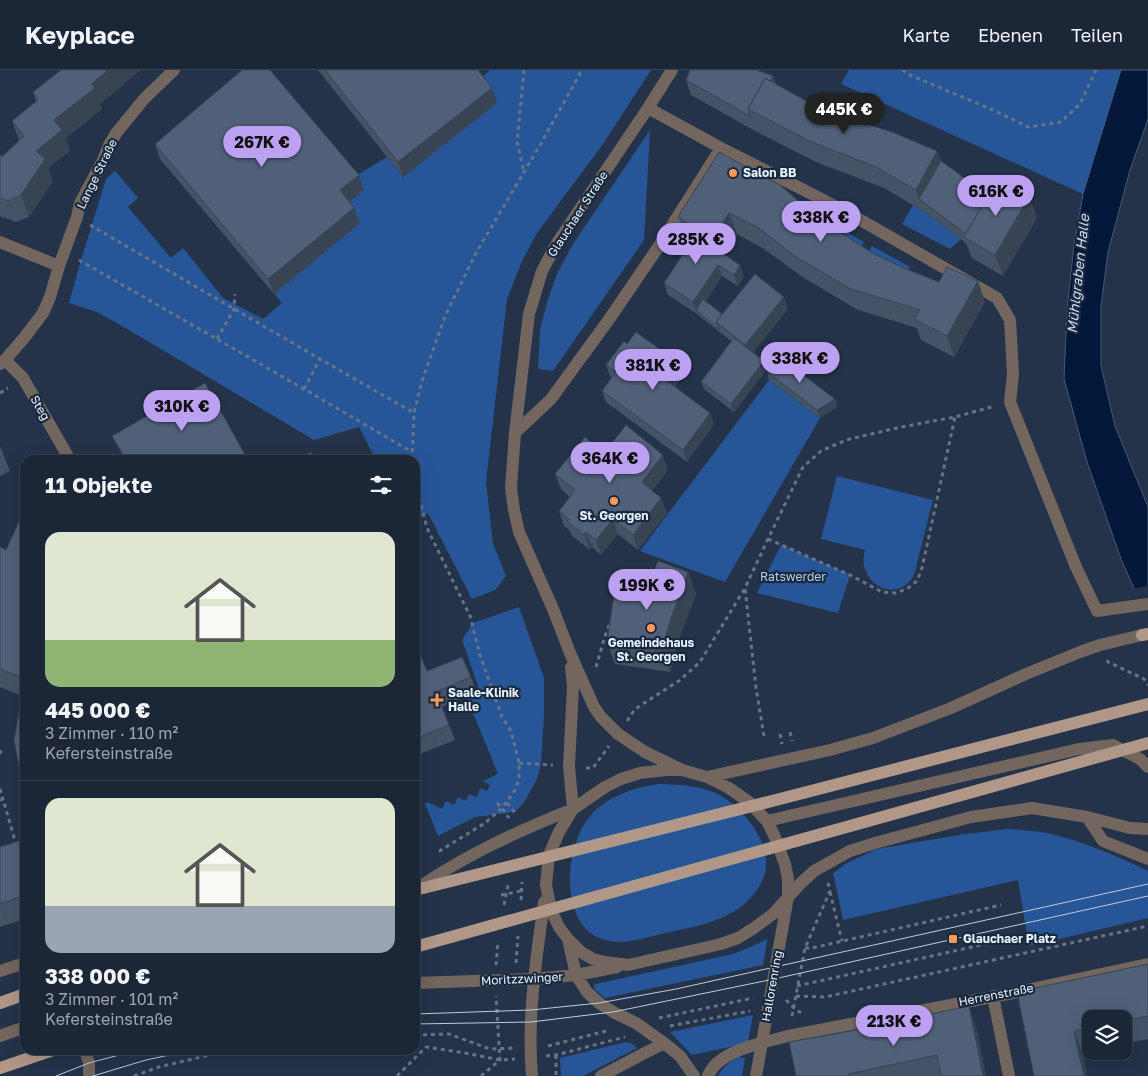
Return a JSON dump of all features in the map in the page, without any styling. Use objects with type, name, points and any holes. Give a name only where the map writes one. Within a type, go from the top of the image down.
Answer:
[{"type":"main road","points":[[420,889],[1148,704]]},
{"type":"main road","points":[[420,946],[1148,743]]},
{"type":"main road","points":[[0,1003],[20,996]]},
{"type":"main road","points":[[0,1068],[38,1055]]},
{"type":"street","name":"Lange Straße","points":[[2,362],[43,313],[80,204],[103,160],[109,144],[144,99],[174,70]]},
{"type":"street","name":"Glauchaer Straße","points":[[570,654],[553,609],[519,532],[511,488],[515,434],[529,314],[542,271],[557,243],[672,70]]},
{"type":"street","points":[[648,108],[842,210],[997,298],[1010,320],[1013,374],[1010,402],[1076,567],[1096,611],[1148,604]]},
{"type":"street","points":[[515,434],[551,399],[610,318],[657,249],[721,148]]},
{"type":"street","points":[[0,242],[59,266]]},
{"type":"street","name":"Steg","points":[[2,362],[23,378],[67,455]]},
{"type":"street","points":[[707,777],[830,750],[874,738],[951,708],[1080,652],[1145,634]]},
{"type":"street","points":[[570,654],[585,691],[594,707],[618,734],[645,752],[682,770],[707,777],[728,788],[749,802],[767,821],[785,864],[788,879],[788,897]]},
{"type":"street","points":[[532,1076],[531,1010],[533,979],[549,856],[559,832],[572,809],[569,766],[573,686],[570,654]]},
{"type":"street","points":[[767,821],[1079,749],[1113,745],[1140,759],[1148,767]]},
{"type":"street","points":[[420,886],[440,872],[482,849],[521,830],[572,809],[605,787],[621,779],[640,773],[682,770]]},
{"type":"street","points":[[546,885],[551,910],[559,926],[568,939],[581,952],[593,959],[628,965],[721,944],[738,938],[773,914],[814,871],[850,851],[961,819],[1032,808],[1087,817],[1130,828],[1148,829]]},
{"type":"street","points":[[1087,817],[1103,841],[1148,859]]},
{"type":"street","name":"Hallorenring","points":[[756,1076],[788,897]]},
{"type":"street","points":[[568,939],[576,975],[587,992],[598,1003],[636,1023],[664,1043],[680,1056],[694,1076]]},
{"type":"street","name":"Herrenstraße","points":[[708,1076],[715,1064],[726,1056],[788,1036],[1148,964]]},
{"type":"street","points":[[0,971],[20,965]]},
{"type":"street","name":"Moritzzwinger","points":[[420,983],[533,979],[576,975],[628,965]]},
{"type":"street","points":[[993,996],[1009,1076]]},
{"type":"street","points":[[0,1036],[20,1029]]},
{"type":"street","points":[[601,1076],[664,1043]]},
{"type":"street","points":[[87,1055],[89,1063],[89,1076]]},
{"type":"path","points":[[524,70],[517,142],[524,172]]},
{"type":"path","points":[[64,251],[412,452],[414,413],[422,380],[446,314],[476,254],[582,70]]},
{"type":"path","points":[[902,70],[910,76],[993,110],[1028,127],[1061,122],[1080,104],[1096,70]]},
{"type":"path","points":[[77,217],[414,413]]},
{"type":"path","points":[[217,339],[234,309],[235,294]]},
{"type":"path","points":[[304,389],[320,359]]},
{"type":"path","points":[[635,709],[680,680],[700,662],[745,588],[803,467],[821,451],[846,440],[955,417],[1010,402]]},
{"type":"path","points":[[768,538],[882,592],[895,593],[907,589],[917,581],[922,568],[955,417]]},
{"type":"path","points":[[420,501],[427,528],[470,616],[480,655],[502,717],[510,731],[518,763],[519,780],[514,792],[502,808],[485,823],[433,855]]},
{"type":"path","points":[[618,605],[634,584]]},
{"type":"path","points":[[745,588],[756,688],[764,736]]},
{"type":"path","points":[[596,667],[614,612]]},
{"type":"path","points":[[0,789],[1,800],[17,848]]},
{"type":"path","points":[[501,896],[521,891]]},
{"type":"path","points":[[830,891],[842,941]]},
{"type":"path","points":[[805,948],[812,948],[1001,905]]},
{"type":"path","points":[[796,996],[825,997],[1148,926]]},
{"type":"path","points":[[798,986],[1008,939]]},
{"type":"path","points":[[420,1053],[426,1047],[500,1060],[636,1023],[749,998],[769,1004],[792,1016],[788,1036]]},
{"type":"path","points":[[420,1035],[449,1034],[490,1049],[556,1055],[647,1031],[755,1010],[769,1004]]},
{"type":"path","points":[[134,1076],[159,1067],[210,1055]]},
{"type":"path","points":[[398,1076],[418,1055]]},
{"type":"path","points":[[556,1055],[556,1076]]},
{"type":"path","points":[[481,1076],[500,1060]]},
{"type":"green space","points":[[490,70],[651,70],[603,144],[537,233],[522,261],[507,299],[486,482],[493,544],[506,576],[495,590],[472,599],[428,513],[420,517],[420,455],[373,455],[359,427],[314,440],[117,323],[97,312],[69,303],[106,179],[115,171],[138,198],[128,207],[171,258],[183,248],[223,298],[263,319],[282,303],[274,294],[346,205],[354,177],[387,157],[403,177],[479,80]]},
{"type":"green space","points":[[849,70],[1121,70],[1083,194],[841,84]]},
{"type":"green space","points":[[650,130],[644,240],[553,371],[538,369],[540,330],[557,274],[573,244]]},
{"type":"green space","points":[[913,205],[961,239],[950,249],[902,224]]},
{"type":"green space","points":[[821,217],[864,242],[854,257],[812,227]]},
{"type":"green space","points":[[872,246],[910,267],[903,285],[862,262]]},
{"type":"green space","points":[[769,380],[820,418],[725,582],[640,551]]},
{"type":"green space","points":[[837,476],[933,500],[914,575],[901,588],[892,590],[875,584],[868,576],[864,566],[865,550],[821,539]]},
{"type":"green space","name":"Ratswerder","points":[[781,545],[850,575],[838,613],[757,593]]},
{"type":"green space","points":[[519,607],[544,678],[541,764],[537,779],[525,801],[517,810],[475,817],[438,836],[425,804],[428,802],[442,809],[446,801],[454,805],[458,797],[466,801],[469,794],[477,797],[480,788],[487,791],[490,785],[483,781],[498,774],[467,698],[480,692],[462,640],[473,623]]},
{"type":"green space","points":[[659,784],[683,785],[714,792],[738,809],[752,826],[763,846],[766,866],[763,879],[748,901],[730,914],[713,921],[640,939],[618,942],[593,935],[581,922],[573,906],[570,887],[571,866],[575,847],[582,829],[591,815],[605,803],[631,790]]},
{"type":"green space","points":[[1008,829],[1047,833],[1073,840],[1111,854],[1148,871],[1148,918],[1029,946],[1018,880],[843,920],[833,873],[847,863],[877,849],[965,834]]},
{"type":"green space","points":[[767,939],[763,965],[605,998],[595,990],[594,985],[596,984],[733,954]]},
{"type":"green space","points":[[753,1015],[748,1043],[692,1055],[670,1032]]},
{"type":"green space","points":[[626,1042],[631,1043],[637,1048],[583,1076],[561,1076],[560,1058]]},
{"type":"green space","points":[[738,1057],[745,1058],[742,1076],[718,1076],[726,1065]]},
{"type":"water","name":"Mühlgraben Halle","points":[[1121,70],[1148,70],[1148,119],[1130,170],[1108,252],[1101,306],[1101,366],[1115,426],[1148,507],[1148,620],[1121,559],[1087,462],[1064,379],[1067,311],[1074,245],[1083,194]]},
{"type":"pier","points":[[1148,586],[1148,623],[1131,589]]},
{"type":"building","points":[[61,70],[108,70],[92,84],[95,88],[54,120],[62,130],[36,151],[45,159],[21,195],[8,201],[0,198],[0,155],[3,156],[24,136],[12,121],[38,100],[33,92]]},
{"type":"building","points":[[242,70],[270,70],[359,175],[340,190],[354,208],[268,279],[155,144]]},
{"type":"building","points":[[325,70],[478,70],[492,88],[398,162]]},
{"type":"building","points":[[690,70],[756,70],[773,76],[770,81],[765,78],[748,109],[750,116],[686,80]]},
{"type":"building","points":[[765,78],[824,111],[892,132],[937,151],[916,190],[876,167],[809,141],[748,109]]},
{"type":"building","points":[[719,152],[780,185],[824,223],[874,254],[939,282],[947,267],[978,281],[947,336],[914,319],[920,310],[851,289],[796,257],[757,227],[729,213],[712,239],[678,217]]},
{"type":"building","points":[[941,161],[988,195],[966,234],[919,199]]},
{"type":"building","points":[[997,179],[1029,197],[995,255],[964,237]]},
{"type":"building","points":[[682,226],[740,265],[734,275],[718,265],[693,302],[664,283],[687,248],[673,239]]},
{"type":"building","points":[[755,274],[784,297],[745,345],[716,322]]},
{"type":"building","points":[[703,299],[722,314],[716,322],[719,329],[696,310]]},
{"type":"building","points":[[636,332],[680,364],[667,381],[710,413],[683,450],[602,391],[616,372],[606,365],[624,341],[627,344]]},
{"type":"building","points":[[734,338],[764,361],[731,404],[701,382]]},
{"type":"building","points":[[779,357],[835,399],[817,410],[767,372]]},
{"type":"building","points":[[205,383],[245,455],[123,455],[112,436]]},
{"type":"building","name":"St. Georgen","points":[[626,425],[663,455],[642,482],[661,498],[633,535],[613,519],[596,540],[586,532],[584,535],[567,521],[569,519],[559,511],[575,490],[555,474],[585,437],[604,453]]},
{"type":"building","points":[[20,519],[20,677],[0,669],[0,547],[6,550]]},
{"type":"building","points":[[658,561],[688,572],[671,618],[662,650],[607,643],[614,594],[643,596]]},
{"type":"building","points":[[420,654],[427,671],[462,657],[471,677],[436,692],[449,725],[420,737]]},
{"type":"building","points":[[20,707],[20,772],[14,740]]},
{"type":"building","points":[[20,841],[20,897],[0,904],[0,847]]},
{"type":"building","points":[[1148,964],[1148,1016],[1132,1019],[1132,1010],[1082,1010],[1082,1030],[1074,1031],[1084,1076],[1034,1076],[1017,992]]},
{"type":"building","points":[[969,1006],[983,1076],[941,1076],[937,1055],[848,1074],[849,1076],[796,1076],[789,1042]]},
{"type":"tram line","points":[[420,1014],[531,1010],[599,1003],[676,989],[1148,884]]},
{"type":"tram line","points":[[420,1024],[531,1022],[613,1012],[774,979],[1148,896]]},
{"type":"tram line","points":[[56,1076],[89,1063],[119,1055]]},
{"type":"tram line","points":[[93,1076],[170,1055]]},
{"type":"place","name":"Salon BB","points":[[733,173]]},
{"type":"place","name":"St. Georgen","points":[[614,501]]},
{"type":"place","name":"Gemeindehaus St. Georgen","points":[[651,628]]},
{"type":"place","name":"Saale-Klinik Halle","points":[[437,700]]},
{"type":"place","name":"Glauchaer Platz","points":[[953,939]]}]
